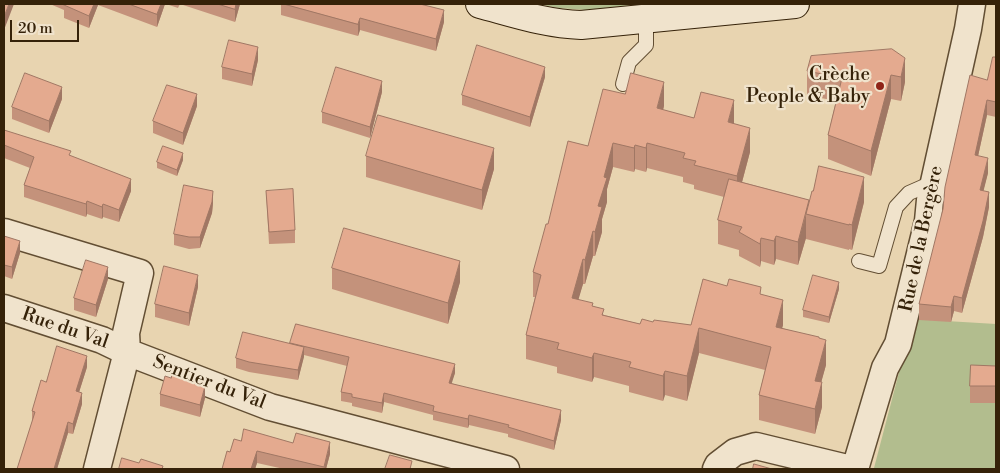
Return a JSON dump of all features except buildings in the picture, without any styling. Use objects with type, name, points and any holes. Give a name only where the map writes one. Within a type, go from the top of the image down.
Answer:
[{"type":"main road","points":[[480,4],[538,20],[581,25],[795,4]]},
{"type":"street","name":"Rue de la Bergère","points":[[855,469],[885,368],[898,344],[928,221],[930,200],[972,4]]},
{"type":"street","points":[[4,232],[140,274],[126,333],[127,352],[97,469]]},
{"type":"street","name":"Rue du Val","points":[[4,308],[102,340],[127,352]]},
{"type":"street","name":"Sentier du Val","points":[[127,352],[270,407],[506,469]]},
{"type":"street","points":[[716,469],[718,465],[735,452],[756,446],[851,469]]},
{"type":"lane","points":[[623,84],[629,62],[646,45],[646,19]]},
{"type":"lane","points":[[859,261],[880,266],[896,207],[910,192],[934,182]]},
{"type":"green space","points":[[538,4],[641,4],[586,10]]},
{"type":"green space","points":[[913,319],[996,324],[996,469],[874,468]]},
{"type":"place","name":"Crèche People & Baby","points":[[880,86]]}]
